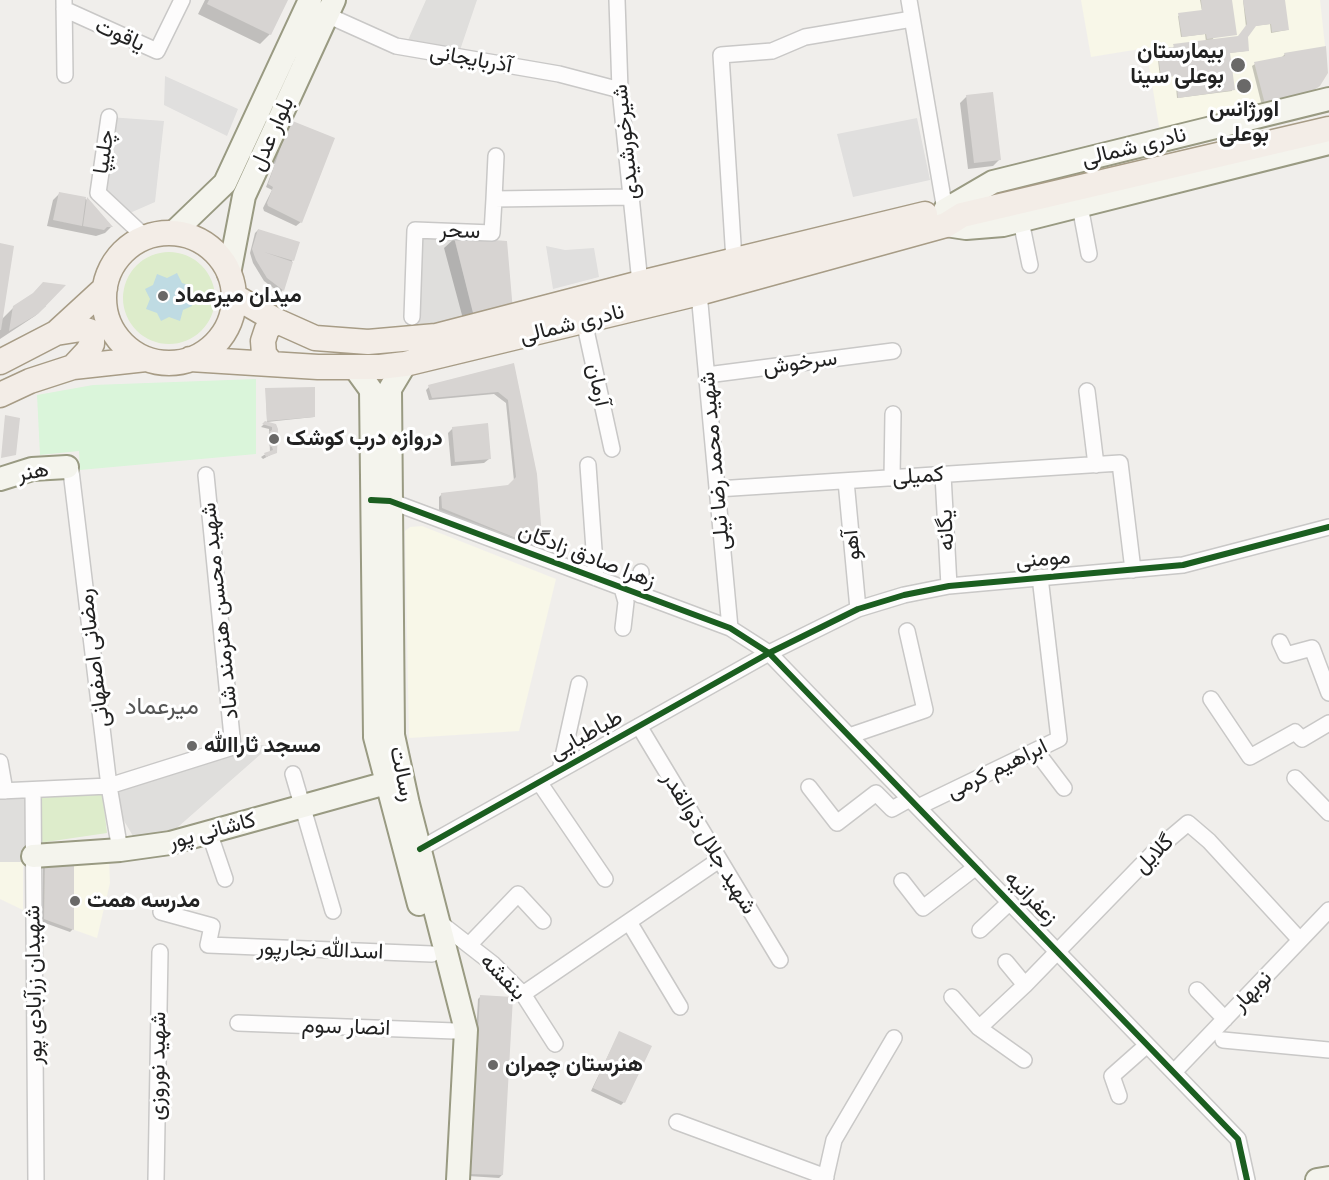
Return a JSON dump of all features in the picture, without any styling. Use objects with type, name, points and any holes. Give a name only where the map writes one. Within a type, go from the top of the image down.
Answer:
[{"type":"main road","points":[[1298,130],[1329,103]]},
{"type":"main road","points":[[1298,130],[1329,129]]},
{"type":"main road","name":"نادری شمالی","points":[[231,285],[277,321],[315,338],[368,342],[436,336],[734,260],[962,215],[1298,130]]},
{"type":"main road","name":"نادری شمالی","points":[[190,359],[355,368],[405,364],[699,293],[945,217]]},
{"type":"main road","points":[[0,394],[73,367],[146,359],[169,363],[190,359],[209,350],[223,335],[231,316],[231,285],[216,253],[196,239],[173,233],[145,237],[118,257],[107,277],[105,310],[113,331],[128,348],[146,359]]},
{"type":"main road","points":[[0,362],[56,333],[105,288]]},
{"type":"main road","points":[[272,364],[264,354],[263,341],[267,329],[277,321]]},
{"type":"main road","points":[[56,333],[81,329],[89,331],[92,336],[92,344],[73,367]]},
{"type":"street","name":"یاقوت","points":[[64,4],[157,51],[182,0]]},
{"type":"street","name":"شیرخورشیدی","points":[[617,0],[620,90],[640,283]]},
{"type":"street","points":[[909,0],[945,217]]},
{"type":"street","points":[[64,4],[65,75]]},
{"type":"street","name":"آذربایجانی","points":[[324,5],[396,46],[559,74],[620,90]]},
{"type":"street","name":"بلوار عدل","points":[[173,233],[225,183],[324,5]]},
{"type":"street","name":"بلوار عدل","points":[[231,285],[244,196],[324,5]]},
{"type":"street","points":[[734,260],[721,55],[772,51],[805,37],[912,19]]},
{"type":"street","name":"نادری شمالی","points":[[1329,103],[993,182],[945,217],[966,228],[1004,225],[1329,143]]},
{"type":"street","name":"چلیپا","points":[[109,117],[98,193],[145,237]]},
{"type":"street","points":[[494,199],[496,156]]},
{"type":"street","name":"سحر","points":[[412,317],[416,230],[492,233],[494,199],[631,197]]},
{"type":"street","points":[[1080,206],[1089,254]]},
{"type":"street","points":[[1021,221],[1030,265]]},
{"type":"street","name":"شهید محمد رضا نیلی","points":[[699,293],[730,628]]},
{"type":"street","name":"آرمان","points":[[584,321],[612,449]]},
{"type":"street","name":"سرخوش","points":[[707,375],[893,351]]},
{"type":"street","name":"رسالت","points":[[405,364],[390,389],[380,500],[375,737],[420,849],[466,1030],[458,1180]]},
{"type":"street","name":"رسالت","points":[[355,368],[371,390],[380,500]]},
{"type":"street","points":[[1087,390],[1096,465]]},
{"type":"street","points":[[892,478],[893,414]]},
{"type":"street","name":"کمیلی","points":[[717,489],[1120,463],[1133,570]]},
{"type":"street","points":[[588,465],[596,578]]},
{"type":"street","name":"هنر","points":[[0,479],[32,469],[67,467]]},
{"type":"street","name":"رمضانی اصفهانی","points":[[67,467],[71,471],[109,786],[120,850]]},
{"type":"street","name":"شهید محسن هنرمند شاد","points":[[109,786],[233,747],[206,475]]},
{"type":"street","name":"یگانه","points":[[943,475],[949,586]]},
{"type":"street","name":"آهو","points":[[846,481],[858,609]]},
{"type":"street","name":"زهرا صادق زادگان","points":[[380,500],[730,628],[769,652]]},
{"type":"street","name":"مومنی","points":[[769,652],[858,609],[904,595],[949,586],[1183,565],[1329,527]]},
{"type":"street","points":[[640,595],[641,572]]},
{"type":"street","name":"ابراهیم کرمی","points":[[809,787],[837,823],[876,793],[892,809],[914,803],[1059,739],[1040,577]]},
{"type":"street","points":[[622,588],[626,602],[623,628]]},
{"type":"street","points":[[849,736],[925,710],[907,631]]},
{"type":"street","points":[[1280,642],[1286,656],[1312,648],[1329,693]]},
{"type":"street","name":"طباطبایی","points":[[420,849],[769,652]]},
{"type":"street","name":"زعفرانیه","points":[[769,652],[1238,1138],[1247,1180]]},
{"type":"street","points":[[560,770],[579,684]]},
{"type":"street","points":[[1211,699],[1250,757],[1295,732],[1302,739],[1329,723]]},
{"type":"street","name":"شهید جلال ذوالقدر","points":[[639,726],[780,960]]},
{"type":"street","points":[[1036,751],[1064,788]]},
{"type":"street","points":[[0,762],[2,791],[109,786]]},
{"type":"street","points":[[293,774],[333,911]]},
{"type":"street","points":[[1295,778],[1329,813]]},
{"type":"street","name":"رسالت","points":[[394,781],[432,954],[455,1031],[449,1180]]},
{"type":"street","name":"کاشانی پور","points":[[33,856],[120,850],[170,843],[394,781]]},
{"type":"street","points":[[539,782],[605,879]]},
{"type":"street","name":"شهیدان زرآبادی پور","points":[[33,790],[36,1180]]},
{"type":"street","name":"گلایل","points":[[1057,951],[1156,850],[1188,823],[1191,823],[1209,841],[1300,940]]},
{"type":"street","points":[[209,832],[225,879]]},
{"type":"street","points":[[523,994],[719,860]]},
{"type":"street","points":[[902,881],[923,908],[976,867]]},
{"type":"street","points":[[470,944],[518,894],[543,921]]},
{"type":"street","points":[[980,930],[1010,902]]},
{"type":"street","name":"نوبهار","points":[[1174,1072],[1329,910]]},
{"type":"street","name":"اسدالله نجارپور","points":[[161,912],[212,926],[208,945],[432,954]]},
{"type":"street","name":"بنفشه","points":[[439,922],[470,944],[523,994],[555,1044]]},
{"type":"street","points":[[629,922],[680,1007]]},
{"type":"street","points":[[979,1028],[1057,951]]},
{"type":"street","name":"شهید نوروزی","points":[[156,1180],[160,952]]},
{"type":"street","points":[[1006,962],[1025,985]]},
{"type":"street","points":[[1197,990],[1225,1019]]},
{"type":"street","points":[[952,997],[979,1028],[1024,1059]]},
{"type":"street","name":"انصار سوم","points":[[238,1023],[455,1031]]},
{"type":"street","points":[[677,1122],[825,1178],[834,1140],[894,1038]]},
{"type":"street","points":[[1223,1040],[1329,1050]]},
{"type":"street","points":[[1119,1096],[1112,1076],[1148,1045]]},
{"type":"street","points":[[1317,1180],[1329,1178]]},
{"type":"shaded area","points":[[426,0],[477,0],[458,56],[405,47]]},
{"type":"shaded area","name":"بیمارستان بوعلی سینا","points":[[1081,0],[1320,0],[1328,73],[1320,86],[1311,92],[1160,132],[1146,48],[1091,57]]},
{"type":"shaded area","points":[[165,76],[238,109],[227,136],[164,105]]},
{"type":"shaded area","points":[[109,117],[164,121],[155,202],[123,216],[98,193]]},
{"type":"shaded area","points":[[917,118],[930,180],[853,197],[837,134]]},
{"type":"shaded area","points":[[415,230],[452,230],[477,326],[411,338]]},
{"type":"shaded area","points":[[546,246],[565,250],[594,248],[599,277],[553,289]]},
{"type":"shaded area","points":[[422,526],[556,579],[519,731],[409,738],[405,531],[410,527]]},
{"type":"shaded area","points":[[242,743],[270,746],[170,834],[133,836],[111,799],[109,786]]},
{"type":"shaded area","points":[[33,790],[33,862],[0,862],[0,791]]},
{"type":"shaded area","name":"مدرسه همت","points":[[109,859],[110,883],[97,938],[44,919],[45,863]]},
{"type":"shaded area","points":[[0,862],[23,862],[23,910],[0,899]]},
{"type":"green space","points":[[160,252],[178,252],[195,259],[208,272],[215,289],[215,307],[208,324],[195,337],[178,344],[160,344],[143,337],[130,324],[123,307],[123,289],[130,272],[143,259]]},
{"type":"green space","points":[[256,379],[256,454],[80,470],[79,451],[40,455],[37,395],[93,385]]},
{"type":"green space","points":[[102,791],[107,833],[39,843],[39,793]]},
{"type":"water","points":[[177,273],[182,283],[192,286],[188,296],[192,306],[183,310],[180,321],[169,317],[161,321],[157,313],[146,309],[150,299],[145,289],[153,285],[157,274],[167,278]]},
{"type":"building","points":[[209,0],[288,0],[271,35],[207,4]]},
{"type":"building","points":[[1201,0],[1232,0],[1237,35],[1207,39],[1206,34],[1182,37],[1178,13],[1202,10]]},
{"type":"building","points":[[1243,0],[1285,0],[1289,30],[1272,32],[1271,24],[1256,26],[1248,37],[1249,51],[1230,53],[1235,90],[1178,98],[1176,76],[1161,77],[1157,48],[1238,36],[1247,24]]},
{"type":"building","points":[[1326,46],[1328,73],[1320,86],[1311,92],[1265,104],[1254,62],[1285,56],[1284,53]]},
{"type":"building","points":[[993,92],[1001,160],[974,163],[966,95]]},
{"type":"building","points":[[290,120],[335,138],[302,223],[268,206],[267,203],[273,187],[268,184]]},
{"type":"building","points":[[59,192],[86,197],[82,226],[53,220]]},
{"type":"building","points":[[87,197],[113,227],[107,227],[104,230],[83,226]]},
{"type":"building","points":[[258,229],[300,242],[294,261],[264,252],[293,262],[284,291],[267,278],[256,260],[252,249]]},
{"type":"building","points":[[454,237],[507,241],[513,311],[475,321]]},
{"type":"building","points":[[0,243],[14,246],[1,330],[0,330]]},
{"type":"building","points":[[43,282],[66,285],[38,314],[9,331],[13,306],[33,293]]},
{"type":"building","points":[[514,363],[537,474],[543,549],[442,508],[441,493],[508,485],[516,477],[508,400],[498,392],[432,398],[428,385]]},
{"type":"building","points":[[315,387],[315,417],[267,421],[265,388]]},
{"type":"building","points":[[5,415],[20,418],[16,455],[1,458]]},
{"type":"building","name":"دروازه درب کوشک","points":[[265,421],[276,424],[278,429],[277,453],[266,457],[264,453],[273,450],[269,446],[271,433],[269,432],[272,427],[262,424]]},
{"type":"building","points":[[488,423],[491,459],[455,462],[452,427]]},
{"type":"building","points":[[74,860],[74,930],[44,919],[45,863]]},
{"type":"building","name":"هنرستان چمران","points":[[480,995],[513,997],[503,1175],[470,1174]]},
{"type":"building","points":[[619,1031],[652,1046],[625,1103],[593,1088]]},
{"type":"cycle path","points":[[371,500],[390,501],[730,628],[769,653],[1238,1139],[1247,1180]]},
{"type":"cycle path","points":[[420,849],[769,653],[858,609],[904,595],[949,586],[1183,565],[1329,527]]},
{"type":"place","name":"بیمارستان بوعلی سینا","points":[[1238,65]]},
{"type":"place","name":"اورژانس بوعلی","points":[[1244,86]]},
{"type":"place","name":"میدان میرعماد","points":[[163,296]]},
{"type":"place","name":"دروازه درب کوشک","points":[[274,439]]},
{"type":"place","name":"مسجد ثاراالله","points":[[192,746]]},
{"type":"place","name":"مدرسه همت","points":[[75,901]]},
{"type":"place","name":"هنرستان چمران","points":[[493,1065]]},
{"type":"district","name":"میرعماد","points":[[162,707]]}]
